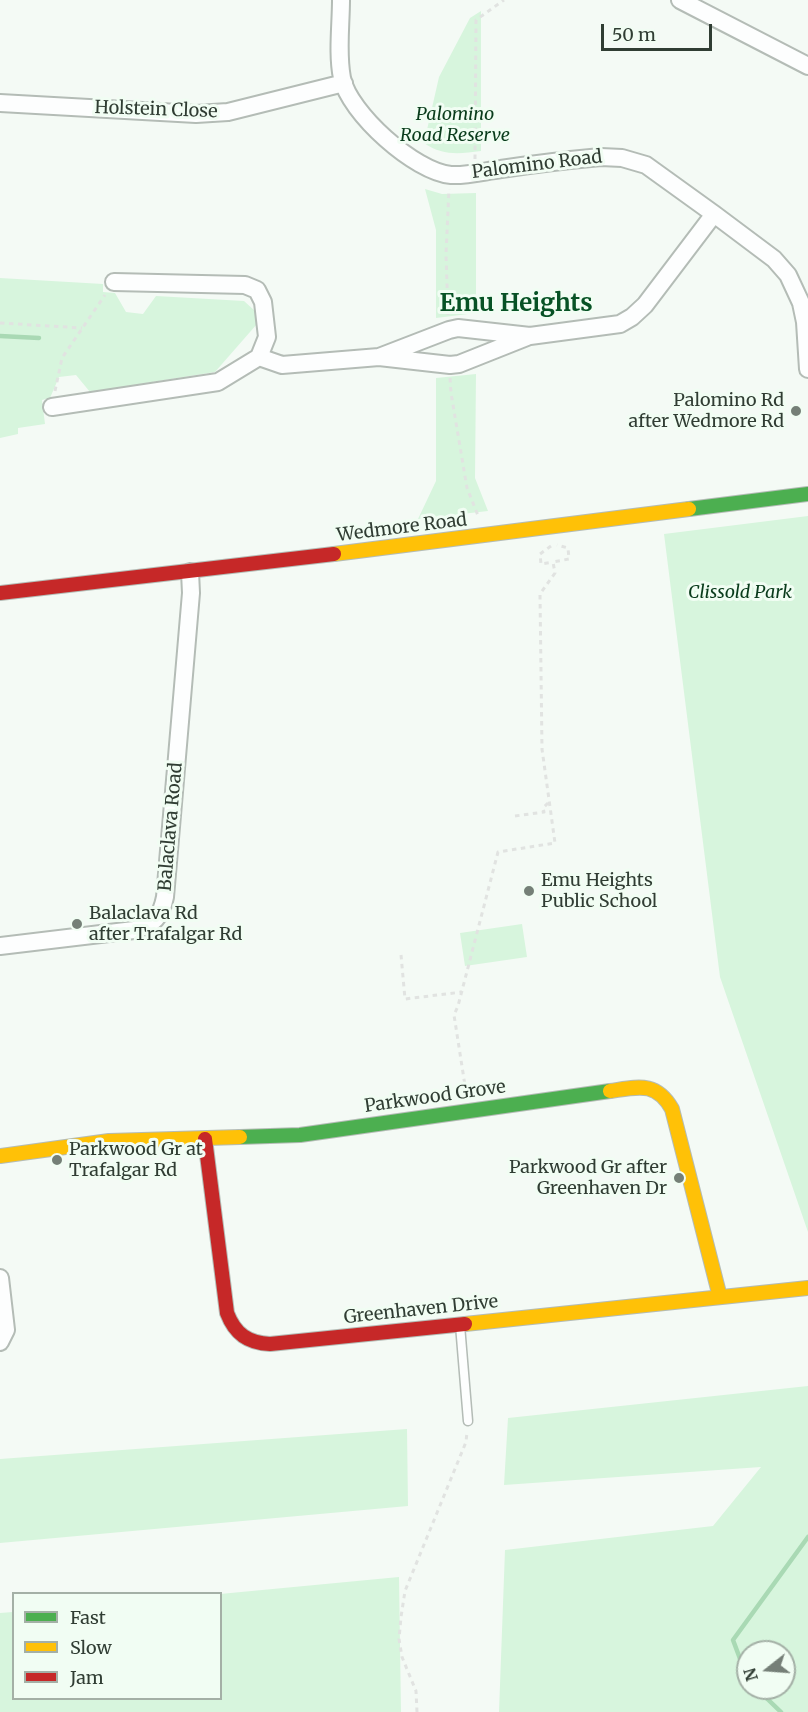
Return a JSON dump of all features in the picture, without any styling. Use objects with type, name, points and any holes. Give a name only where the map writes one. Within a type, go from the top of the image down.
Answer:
[{"type":"street","name":"Palomino Road","points":[[341,0],[341,63],[344,83],[351,101],[365,118],[413,160],[426,168],[450,175],[589,158],[622,158],[638,162],[657,172],[774,259],[793,284],[804,312],[808,369]]},
{"type":"street","points":[[680,0],[808,66]]},
{"type":"street","name":"Holstein Close","points":[[0,103],[196,114],[219,113],[344,83]]},
{"type":"street","points":[[259,357],[282,365],[379,357],[450,365],[459,364],[530,336],[620,324],[632,317],[645,304],[714,214]]},
{"type":"street","points":[[52,407],[219,382],[259,357],[267,337],[263,302],[257,290],[245,285],[114,282]]},
{"type":"street","points":[[379,357],[458,328],[530,336]]},
{"type":"street","name":"Wedmore Road","points":[[0,593],[190,572],[808,494]]},
{"type":"street","name":"Balaclava Road","points":[[0,946],[134,930],[154,923],[161,912],[165,897],[190,605],[190,572]]},
{"type":"street","name":"Parkwood Grove","points":[[0,1156],[109,1141],[300,1135],[636,1087],[650,1087],[667,1101],[672,1110],[720,1297]]},
{"type":"street","name":"Greenhaven Drive","points":[[206,1139],[227,1313],[235,1330],[250,1342],[270,1344],[808,1288]]},
{"type":"street","points":[[0,1278],[6,1330],[1,1341]]},
{"type":"lane","points":[[460,1324],[468,1421]]},
{"type":"path","points":[[475,173],[476,20],[504,0]]},
{"type":"path","points":[[52,407],[62,358],[114,282]]},
{"type":"path","points":[[0,323],[82,328]]},
{"type":"path","points":[[553,544],[568,548],[569,559],[553,562],[541,564],[540,554],[553,544]]},
{"type":"path","points":[[466,1094],[454,1015],[498,852],[555,843],[542,749],[540,594],[555,573],[553,562]]},
{"type":"path","points":[[515,816],[544,812],[543,808],[549,802]]},
{"type":"path","points":[[401,955],[405,999],[462,992]]},
{"type":"path","points":[[417,1712],[416,1690],[402,1657],[399,1639],[402,1608],[405,1591],[466,1442],[468,1421]]},
{"type":"green space","name":"Palomino Road Reserve","points":[[481,11],[481,151],[445,152],[424,143],[439,77],[470,18]]},
{"type":"green space","points":[[425,189],[442,194],[476,193],[476,313],[436,318],[436,230]]},
{"type":"green space","points":[[0,278],[103,284],[103,292],[115,293],[126,312],[143,314],[156,296],[244,301],[255,311],[257,324],[215,372],[90,392],[76,375],[59,377],[50,398],[42,400],[45,424],[18,428],[18,434],[0,438]]},
{"type":"green space","points":[[476,374],[475,478],[488,511],[418,519],[436,481],[436,378]]},
{"type":"green space","name":"Clissold Park","points":[[808,516],[808,1232],[720,977],[664,534]]},
{"type":"green space","points":[[522,924],[527,957],[465,966],[460,933]]},
{"type":"green space","points":[[808,1386],[808,1712],[499,1712],[505,1550],[713,1526],[761,1467],[504,1485],[508,1418]]},
{"type":"green space","points":[[407,1429],[408,1506],[0,1543],[0,1459]]},
{"type":"green space","points":[[399,1577],[401,1712],[0,1712],[0,1613],[12,1612],[12,1700],[222,1700],[222,1594]]},
{"type":"waterway","points":[[0,336],[39,338]]},
{"type":"waterway","points":[[736,1648],[733,1640],[808,1537]]},
{"type":"waterway","points":[[768,1700],[781,1712]]},
{"type":"traffic: fast","points":[[689,509],[808,494]]},
{"type":"traffic: fast","points":[[240,1137],[300,1135],[610,1091]]},
{"type":"traffic: slow","points":[[334,554],[689,509]]},
{"type":"traffic: slow","points":[[610,1091],[638,1088],[653,1090],[660,1094],[672,1109],[720,1297]]},
{"type":"traffic: slow","points":[[0,1156],[109,1141],[240,1137]]},
{"type":"traffic: slow","points":[[465,1324],[808,1288]]},
{"type":"traffic: jam","points":[[0,593],[334,554]]},
{"type":"traffic: jam","points":[[205,1139],[227,1313],[234,1327],[243,1336],[255,1342],[270,1344],[465,1324]]},
{"type":"place","name":"Palomino Rd after Wedmore Rd","points":[[796,411]]},
{"type":"place","name":"Emu Heights Public School","points":[[529,891]]},
{"type":"place","name":"Balaclava Rd after Trafalgar Rd","points":[[77,924]]},
{"type":"place","name":"Parkwood Gr at Trafalgar Rd","points":[[57,1160]]},
{"type":"place","name":"Parkwood Gr after Greenhaven Dr","points":[[679,1178]]},
{"type":"district","name":"Emu Heights","points":[[516,304]]}]
